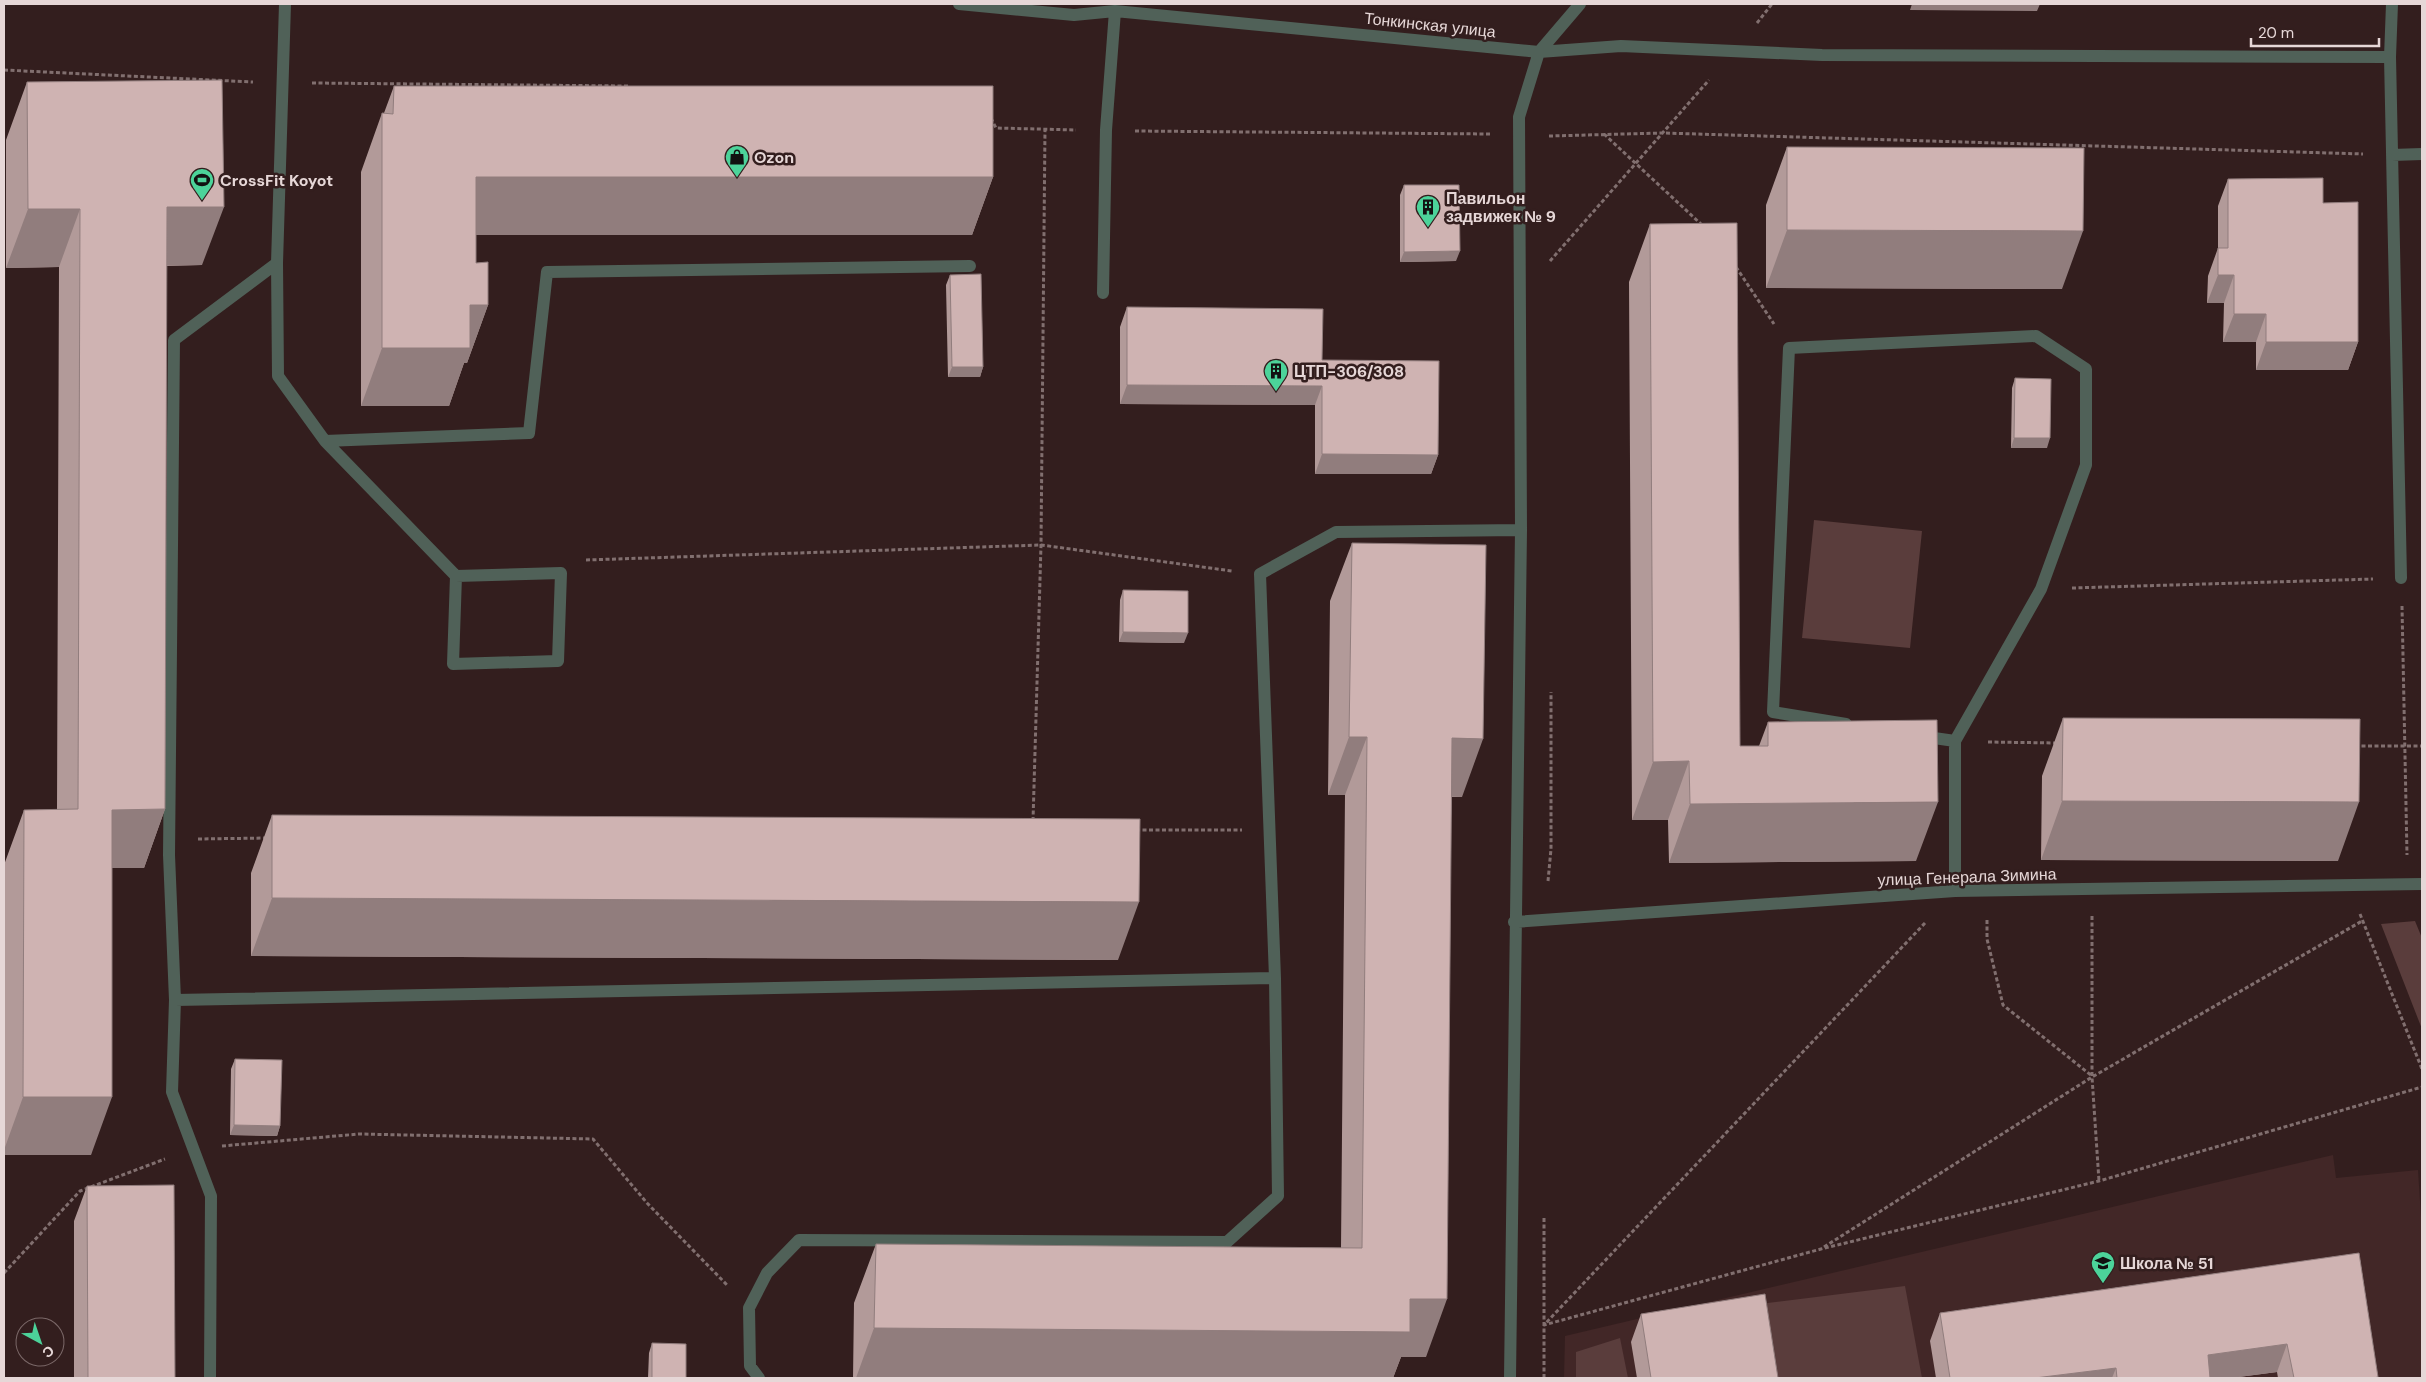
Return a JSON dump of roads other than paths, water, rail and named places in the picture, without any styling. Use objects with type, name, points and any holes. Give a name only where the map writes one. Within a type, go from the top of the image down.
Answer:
[{"type":"street","points":[[285,4],[277,263],[278,376],[325,441],[456,576],[452,664],[558,661],[561,573],[456,576]]},
{"type":"street","name":"Тонкинская улица","points":[[959,4],[1074,15],[1115,11],[1539,52],[1621,46],[1822,54],[2390,56]]},
{"type":"street","points":[[1074,15],[1082,4]]},
{"type":"street","points":[[1510,1378],[1514,922],[1521,530],[1519,117],[1539,52],[1580,4]]},
{"type":"street","points":[[2392,4],[2390,56],[2401,578]]},
{"type":"street","points":[[1103,293],[1106,130],[1115,11]]},
{"type":"street","points":[[2392,155],[2422,154]]},
{"type":"street","points":[[210,1378],[211,1196],[172,1092],[175,1000],[169,839],[174,340],[277,263]]},
{"type":"street","points":[[325,441],[529,433],[547,272],[970,266]]},
{"type":"street","points":[[1859,726],[1773,712],[1789,348],[2036,336],[2086,369],[2086,465],[2041,589],[1955,741],[1954,891]]},
{"type":"street","points":[[759,1378],[750,1366],[749,1308],[766,1273],[799,1240],[1227,1242],[1278,1196],[1275,978],[1260,574],[1336,532],[1521,530]]},
{"type":"street","points":[[1907,734],[1955,741]]},
{"type":"street","name":"улица Генерала Зимина","points":[[1514,922],[1954,891],[2422,884]]},
{"type":"street","points":[[175,1000],[1275,978]]},
{"type":"place","name":"Ozon","points":[[737,178]]},
{"type":"place","name":"CrossFit Koyot","points":[[202,201]]},
{"type":"place","name":"Павильон задвижек № 9","points":[[1428,228]]},
{"type":"place","name":"ЦТП-306/308","points":[[1276,392]]},
{"type":"place","name":"Школа № 51","points":[[2103,1284]]}]
